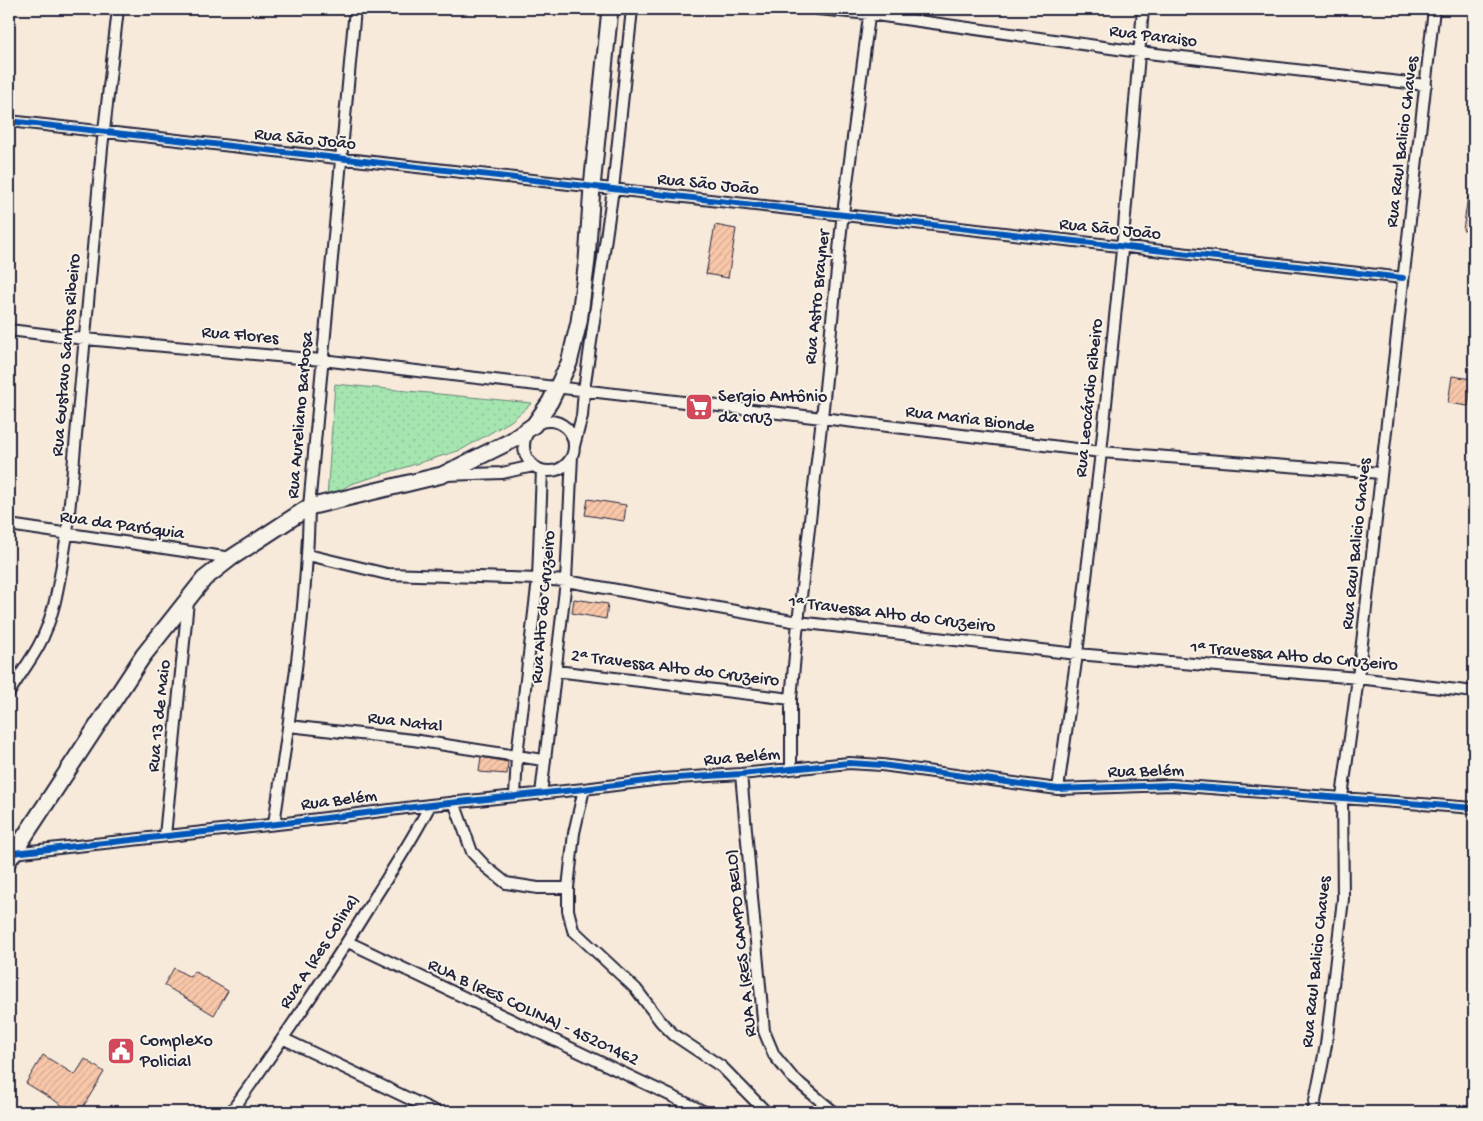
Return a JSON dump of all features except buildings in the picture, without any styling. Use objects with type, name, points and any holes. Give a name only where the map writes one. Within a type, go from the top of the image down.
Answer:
[{"type":"main road","points":[[11,857],[143,656],[204,579],[231,558],[309,507],[442,476],[511,441],[534,425],[550,402],[569,363],[579,322],[587,260],[592,187],[610,9]]},
{"type":"street","name":"Rua Gustavo Santos Ribeiro","points":[[9,692],[38,646],[47,626],[56,597],[67,535],[104,132],[118,9]]},
{"type":"street","name":"Rua Aureliano Barbosa","points":[[274,824],[289,726],[308,555],[309,507],[355,9]]},
{"type":"street","name":"Rua Alto do Cruzeiro","points":[[541,794],[566,581],[573,451],[582,416],[584,390],[613,189],[632,9]]},
{"type":"street","name":"Rua Paraiso","points":[[818,9],[870,12],[1139,52],[1426,85]]},
{"type":"street","name":"Rua Leocárdio Ribeiro","points":[[1058,789],[1077,654],[1101,452],[1123,246],[1143,9]]},
{"type":"street","name":"Rua Raul Balicio Chaves","points":[[1313,1112],[1326,1045],[1343,899],[1342,797],[1358,678],[1434,9]]},
{"type":"street","name":"Rua Astro Brayner","points":[[791,769],[791,699],[798,622],[843,215],[870,12]]},
{"type":"street","name":"Rua São João","points":[[9,122],[1403,278]]},
{"type":"street","name":"Rua Flores","points":[[9,330],[85,339],[322,360],[557,387]]},
{"type":"street","name":"Rua Maria Bionde","points":[[557,387],[1101,452],[1381,473]]},
{"type":"street","points":[[442,476],[502,473],[538,468],[556,470],[563,467],[573,451],[573,437],[568,429],[560,423],[551,420],[542,421],[528,431],[524,453],[538,468]]},
{"type":"street","name":"Rua Alto do Cruzeiro","points":[[515,796],[517,755],[538,579],[538,468]]},
{"type":"street","name":"Rua da Paróquia","points":[[9,525],[231,558]]},
{"type":"street","name":"1ª Travessa Alto do Cruzeiro","points":[[308,555],[387,574],[566,581],[798,622],[1077,654],[1358,678],[1474,692]]},
{"type":"street","name":"Rua 13 de Maio","points":[[165,836],[188,599]]},
{"type":"street","name":"2ª Travessa Alto do Cruzeiro","points":[[556,671],[791,699]]},
{"type":"street","name":"Rua Natal","points":[[289,726],[413,740],[517,755]]},
{"type":"street","points":[[517,755],[544,760]]},
{"type":"street","name":"Rua Belém","points":[[11,857],[165,836],[454,802],[541,794],[662,779],[741,774],[849,763],[882,765],[1058,789],[1171,785],[1474,808]]},
{"type":"street","name":"RUA A (RES CAMPO BELO)","points":[[741,774],[764,1031],[774,1055],[792,1077],[834,1112]]},
{"type":"street","points":[[584,789],[574,832],[568,888],[568,910],[573,930],[636,989],[661,1022],[674,1035],[722,1067],[766,1112]]},
{"type":"street","points":[[454,802],[472,852],[486,867],[506,883],[538,888],[568,888]]},
{"type":"street","name":"Rua A (Res Colina)","points":[[230,1112],[284,1039],[348,942],[430,805]]},
{"type":"street","name":"RUA B (RES COLINA) - 45201462","points":[[348,942],[705,1112]]},
{"type":"street","points":[[284,1039],[437,1112]]},
{"type":"green space","points":[[335,384],[532,403],[511,421],[461,450],[351,484],[327,498]]},
{"type":"cycle path","points":[[9,121],[1403,278]]},
{"type":"cycle path","points":[[13,853],[662,779],[741,774],[849,763],[882,765],[1058,789],[1171,785],[1474,808]]},
{"type":"place","name":"Sergio Antônio da cruz","points":[[699,407]]},
{"type":"place","name":"Complexo Policial","points":[[121,1051]]}]
